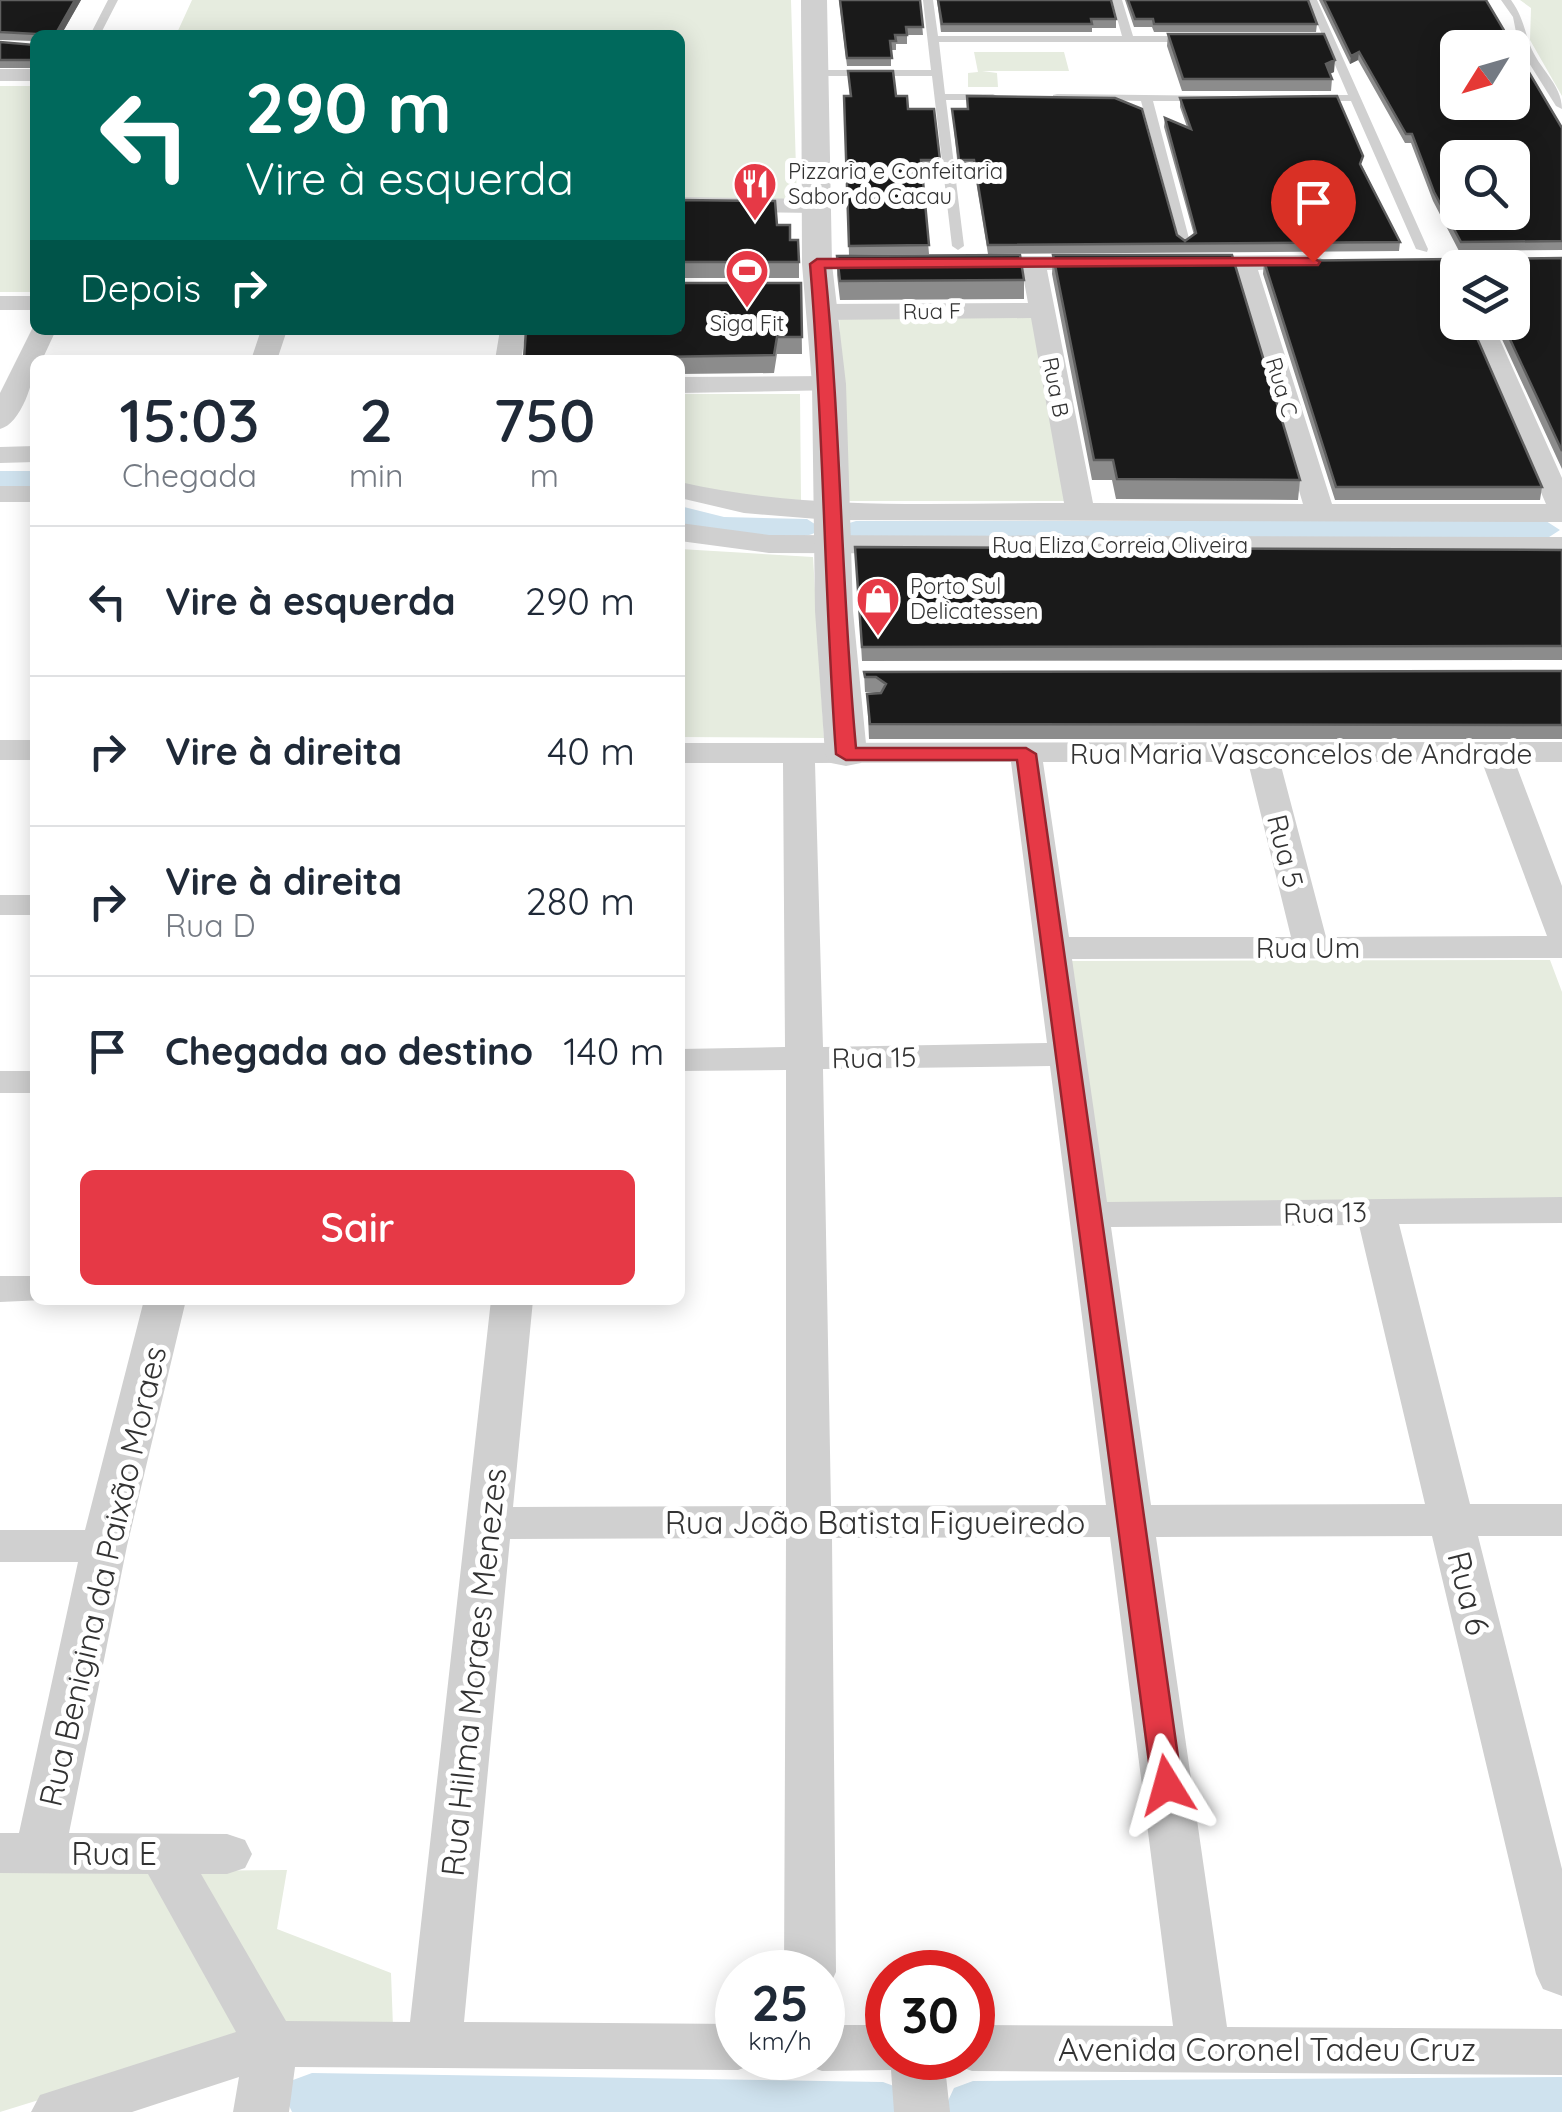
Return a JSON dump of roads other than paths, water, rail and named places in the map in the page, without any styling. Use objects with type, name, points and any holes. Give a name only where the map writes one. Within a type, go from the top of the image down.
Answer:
[{"type":"street","points":[[814,0],[815,206],[828,384],[832,545],[846,692],[846,754]]},
{"type":"street","points":[[0,75],[30,75]]},
{"type":"street","points":[[685,204],[815,206]]},
{"type":"street","points":[[1166,262],[1338,262]]},
{"type":"street","name":"Rua C","points":[[1243,262],[1320,512]]},
{"type":"street","points":[[1395,262],[1440,262]]},
{"type":"street","name":"Rua B","points":[[1033,263],[1080,512]]},
{"type":"street","points":[[935,264],[1128,263]]},
{"type":"street","name":"Rua F","points":[[819,284],[1042,310]]},
{"type":"street","points":[[0,303],[30,303]]},
{"type":"street","points":[[1487,340],[1562,511]]},
{"type":"street","points":[[0,421],[30,358]]},
{"type":"street","points":[[685,385],[828,384]]},
{"type":"street","points":[[0,455],[30,454]]},
{"type":"street","name":"Rua Eliza Correia Oliveira","points":[[685,491],[744,505],[830,510],[1562,511]]},
{"type":"street","points":[[0,494],[30,494]]},
{"type":"street","name":"Rua Eliza Correia Oliveira","points":[[685,533],[730,542],[832,545],[1562,546]]},
{"type":"street","points":[[846,692],[879,674]]},
{"type":"street","points":[[0,750],[30,750]]},
{"type":"street","points":[[1495,752],[1562,933]]},
{"type":"street","name":"Rua Maria Vasconcelos de Andrade","points":[[685,753],[1562,752]]},
{"type":"street","points":[[800,754],[810,1950]]},
{"type":"street","points":[[1026,754],[1203,2048]]},
{"type":"street","name":"Rua 5","points":[[1262,754],[1311,948]]},
{"type":"street","points":[[0,905],[30,905]]},
{"type":"street","name":"Rua Um","points":[[1054,948],[1562,947]]},
{"type":"street","name":"Rua 15","points":[[685,1060],[1068,1054]]},
{"type":"street","points":[[0,1082],[30,1082]]},
{"type":"street","name":"Rua 13","points":[[1089,1215],[1562,1210]]},
{"type":"street","name":"Rua 6","points":[[1376,1212],[1562,1974]]},
{"type":"street","points":[[0,1289],[30,1289]]},
{"type":"street","name":"Rua Benigina da Paixão Moraes","points":[[20,1853],[104,1546],[164,1305]]},
{"type":"street","name":"Rua Hilma Moraes Menezes","points":[[435,2043],[511,1305]]},
{"type":"street","name":"Rua João Batista Figueiredo","points":[[488,1524],[1562,1520]]},
{"type":"street","points":[[0,1546],[104,1546]]},
{"type":"street","name":"Rua E","points":[[20,1853],[227,1854]]},
{"type":"street","points":[[163,1854],[271,2044],[261,2112]]},
{"type":"street","points":[[59,2112],[271,2044],[715,2047]]},
{"type":"street","name":"Avenida Coronel Tadeu Cruz","points":[[995,2048],[1562,2052]]},
{"type":"street","points":[[919,2080],[922,2112]]},
{"type":"lane","points":[[98,30],[113,0]]},
{"type":"lane","points":[[928,0],[958,246]]},
{"type":"lane","points":[[1117,0],[1128,39]]},
{"type":"lane","points":[[1312,0],[1422,248]]},
{"type":"lane","points":[[1506,0],[1518,17],[1525,47],[1562,106]]},
{"type":"lane","points":[[1311,38],[1329,38]]},
{"type":"lane","points":[[933,39],[1201,39]]},
{"type":"lane","points":[[816,69],[936,68]]},
{"type":"lane","points":[[940,97],[1015,97]]},
{"type":"lane","points":[[1034,97],[1241,98]]},
{"type":"lane","points":[[1146,98],[1186,243]]},
{"type":"lane","points":[[1298,98],[1355,98]]},
{"type":"waterway","points":[[0,479],[30,479]]},
{"type":"waterway","points":[[685,516],[724,526],[807,528]]},
{"type":"waterway","points":[[856,530],[1546,530]]},
{"type":"waterway","points":[[312,2097],[883,2106]]},
{"type":"waterway","points":[[973,2105],[1562,2101]]},
{"type":"place","name":"Pizzaria e Confeitaria Sabor do Cacau","points":[[755,222]]},
{"type":"place","name":"Siga Fit","points":[[747,309]]},
{"type":"place","name":"Porto Sul Delicatessen","points":[[878,637]]}]
